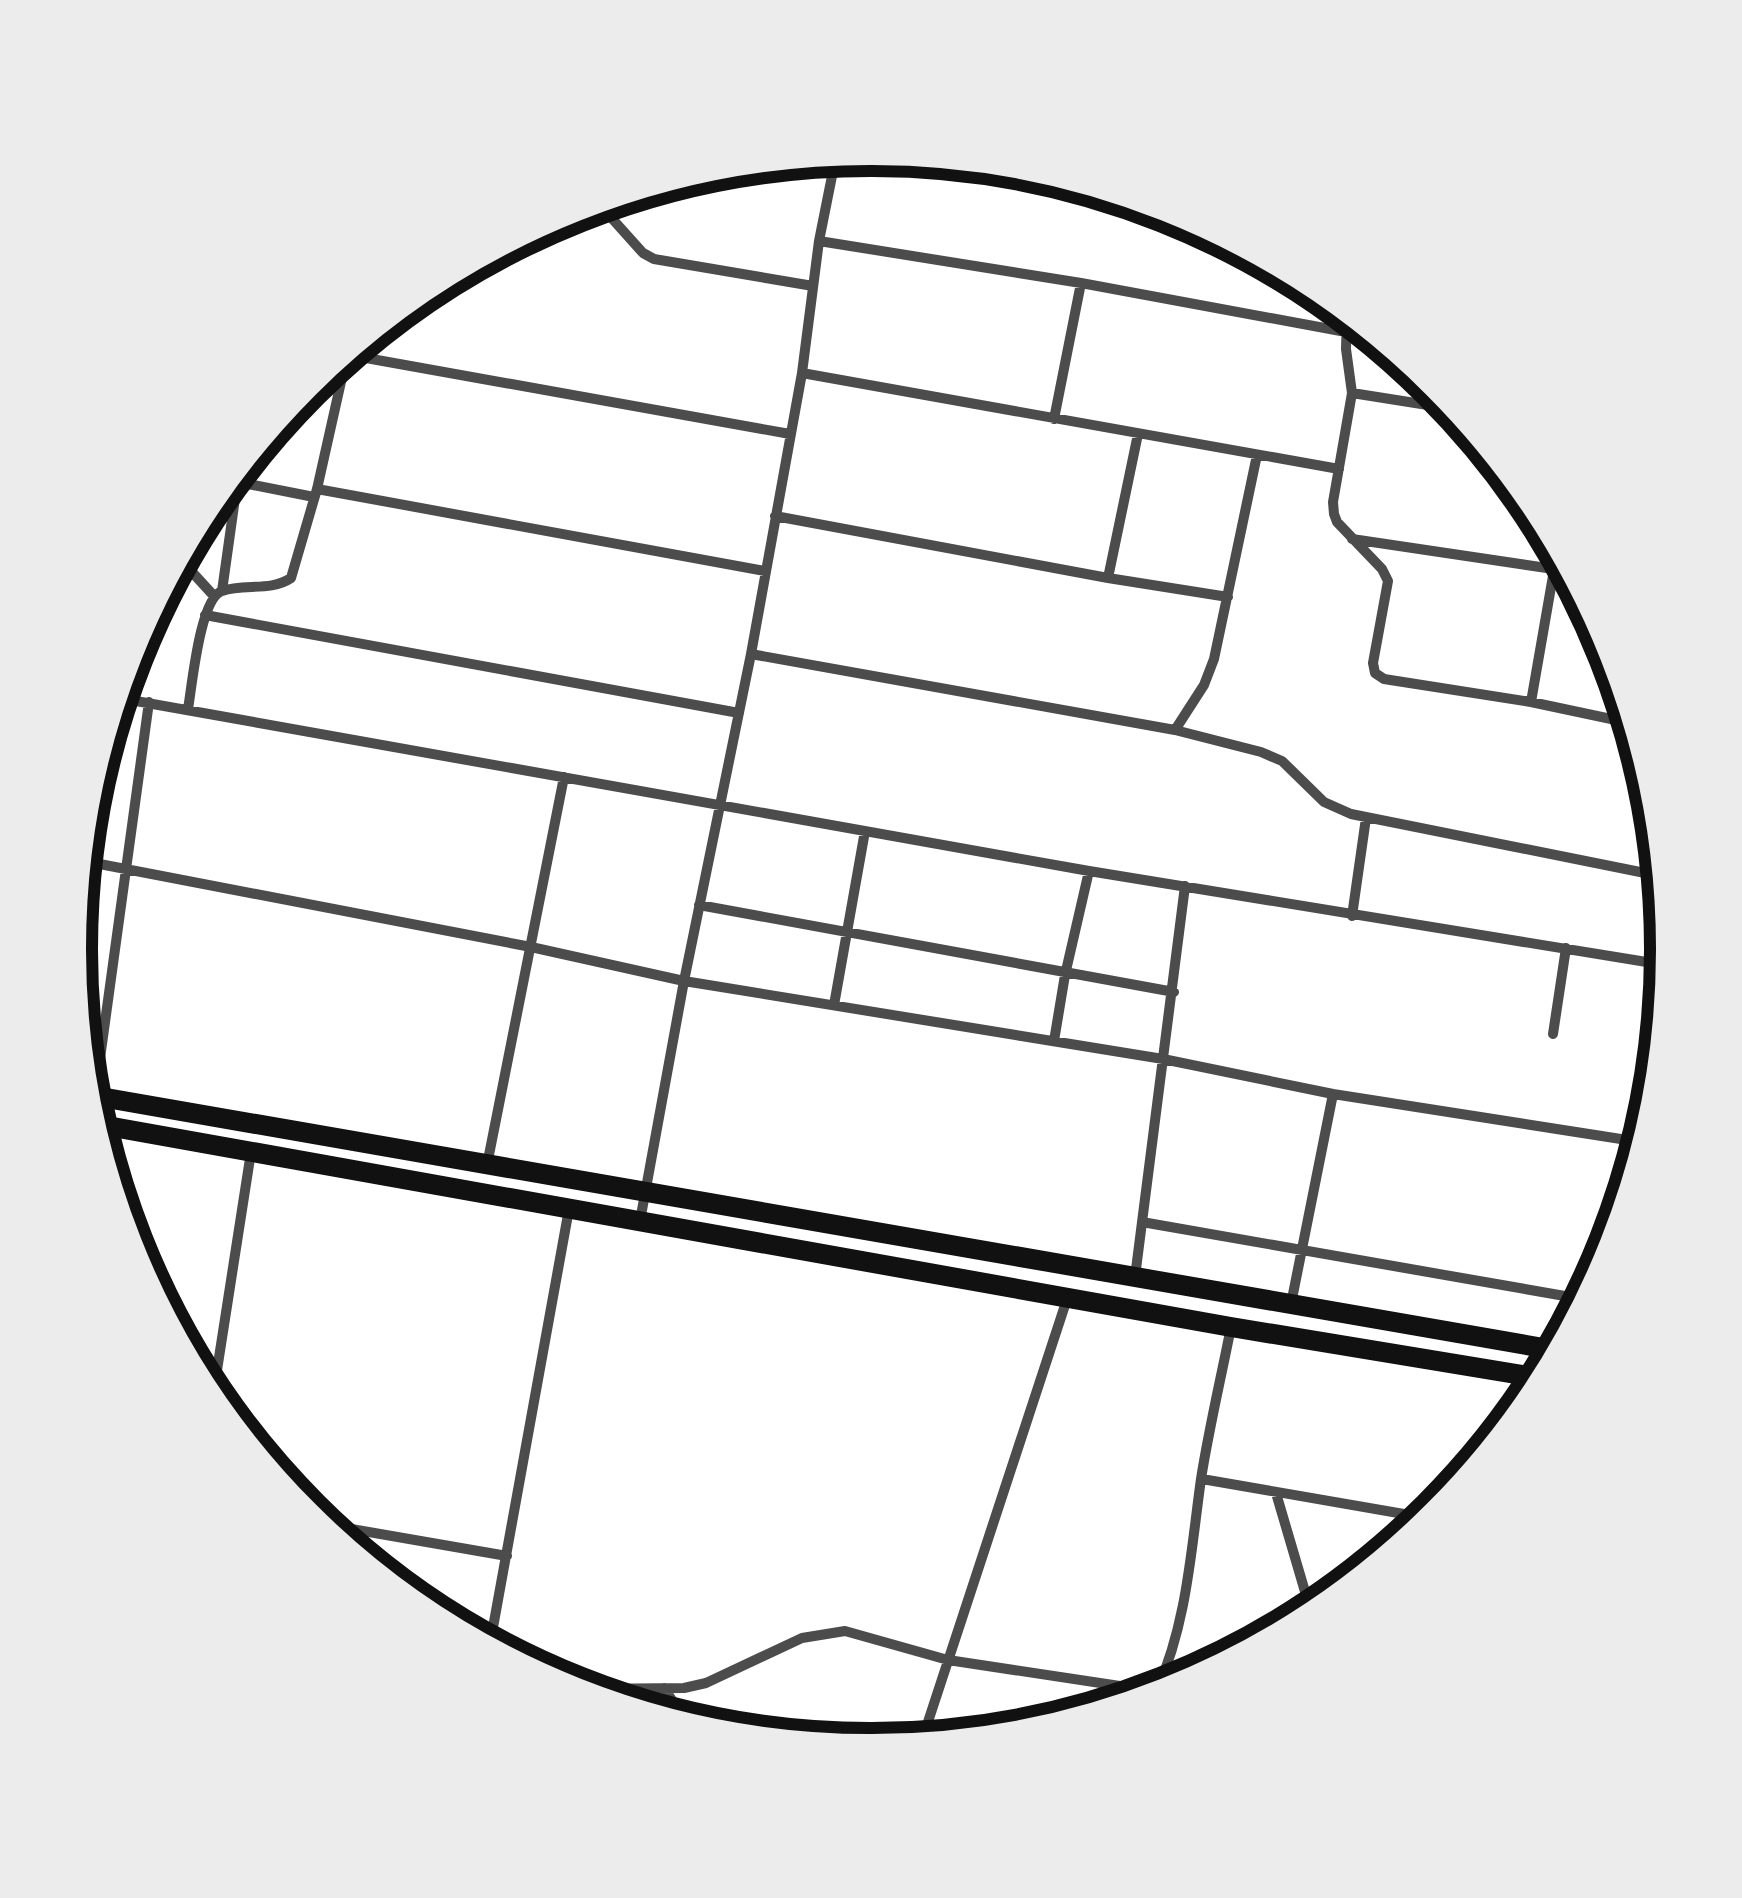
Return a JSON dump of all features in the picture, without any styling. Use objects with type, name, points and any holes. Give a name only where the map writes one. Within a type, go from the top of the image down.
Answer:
[{"type":"highway","points":[[107,1099],[1539,1347]]},
{"type":"highway","points":[[113,1126],[1231,1327],[1522,1375]]},
{"type":"street","points":[[640,1221],[684,980],[751,654],[802,373],[819,241],[833,172]]},
{"type":"street","points":[[610,216],[643,254],[654,259],[813,286]]},
{"type":"street","points":[[819,241],[1081,282],[1346,332],[1352,393],[1334,514],[1388,581],[1373,664],[1379,678],[1614,720]]},
{"type":"street","points":[[1054,419],[1081,282]]},
{"type":"street","points":[[366,358],[790,434]]},
{"type":"street","points":[[802,373],[1338,469]]},
{"type":"street","points":[[218,594],[278,585],[290,578],[316,493],[343,378]]},
{"type":"street","points":[[1352,393],[1427,406]]},
{"type":"street","points":[[1108,578],[1138,434]]},
{"type":"street","points":[[1175,730],[1209,674],[1256,454]]},
{"type":"street","points":[[250,479],[765,571]]},
{"type":"street","points":[[188,709],[205,615],[218,594],[235,501]]},
{"type":"street","points":[[776,516],[1228,597]]},
{"type":"street","points":[[1352,539],[1550,569]]},
{"type":"street","points":[[192,570],[218,594]]},
{"type":"street","points":[[1531,702],[1553,575]]},
{"type":"street","points":[[205,615],[738,713]]},
{"type":"street","points":[[751,654],[1175,730],[1273,756],[1336,810],[1646,873]]},
{"type":"street","points":[[134,700],[1089,871],[1649,962]]},
{"type":"street","points":[[99,1051],[149,702]]},
{"type":"street","points":[[487,1166],[564,777]]},
{"type":"street","points":[[1352,916],[1366,818]]},
{"type":"street","points":[[834,1005],[865,832]]},
{"type":"street","points":[[97,863],[684,980],[1163,1060],[1333,1094],[1626,1140]]},
{"type":"street","points":[[1054,1041],[1089,871]]},
{"type":"street","points":[[1135,1278],[1185,886]]},
{"type":"street","points":[[699,904],[1174,992]]},
{"type":"street","points":[[1553,1034],[1566,948]]},
{"type":"street","points":[[1291,1305],[1333,1094]]},
{"type":"street","points":[[218,1372],[252,1152]]},
{"type":"street","points":[[493,1629],[569,1209]]},
{"type":"street","points":[[1142,1222],[1567,1296]]},
{"type":"street","points":[[927,1726],[1068,1296]]},
{"type":"street","points":[[1166,1669],[1193,1558],[1202,1479],[1231,1327]]},
{"type":"street","points":[[1202,1479],[1405,1514]]},
{"type":"street","points":[[1276,1493],[1306,1595]]},
{"type":"street","points":[[353,1529],[506,1556]]},
{"type":"street","points":[[629,1688],[684,1688],[706,1683],[802,1638],[845,1632],[948,1660],[1121,1686]]},
{"type":"street","points":[[664,1688],[673,1702]]}]
